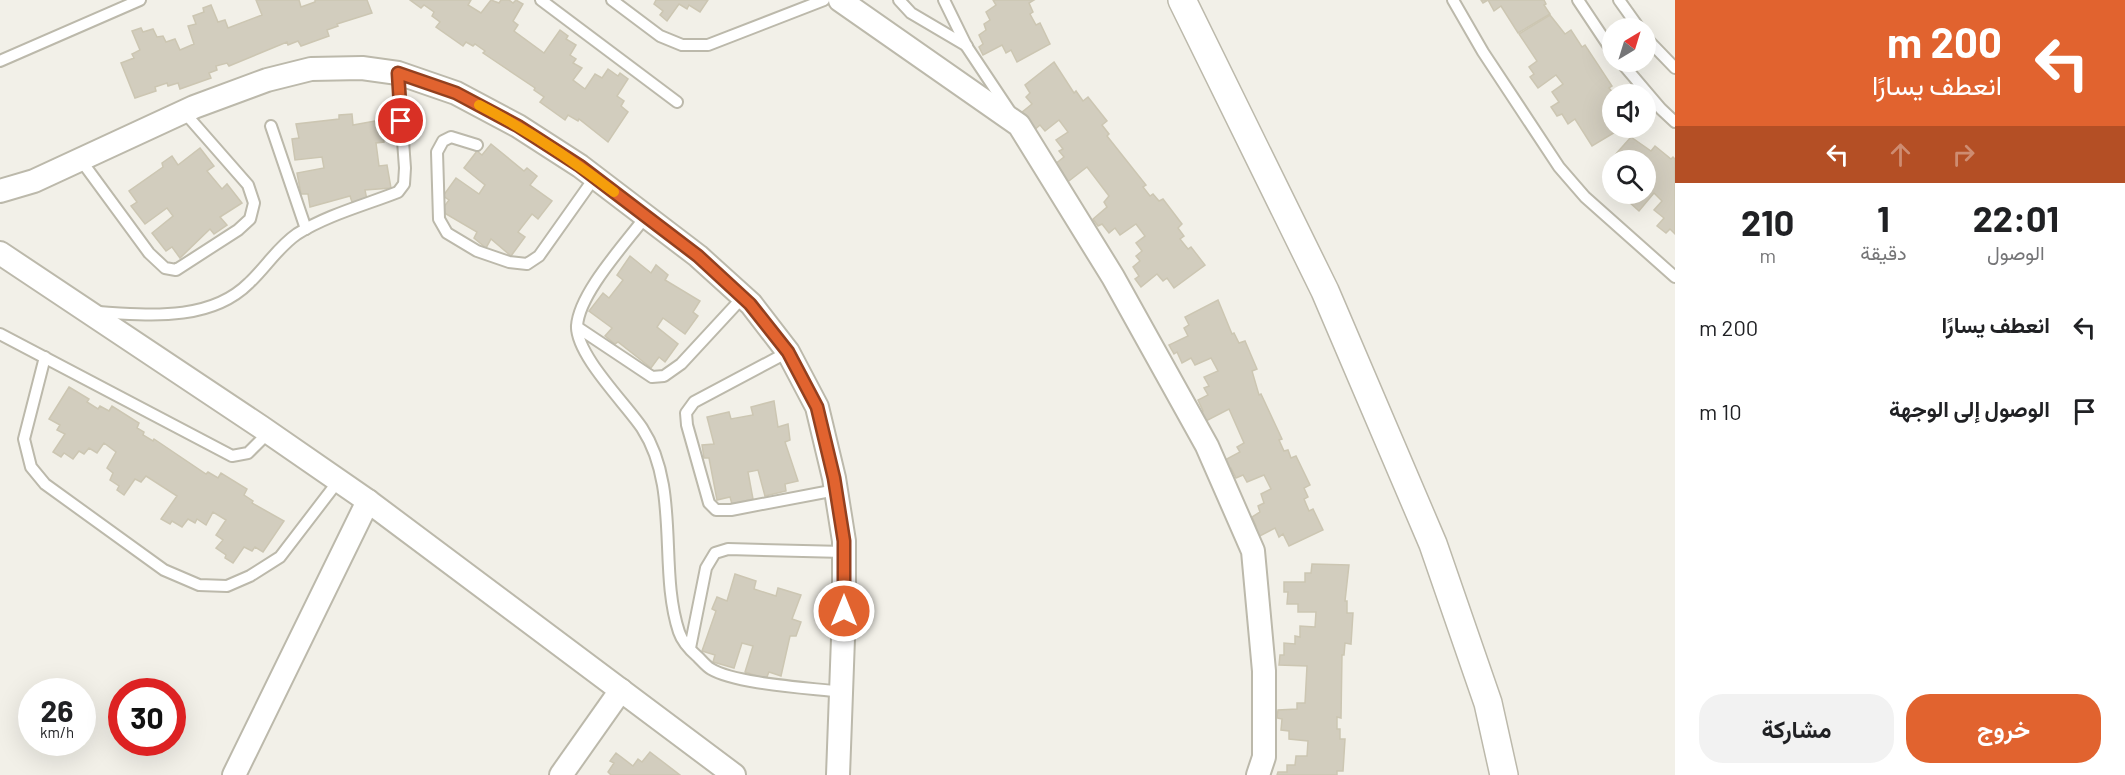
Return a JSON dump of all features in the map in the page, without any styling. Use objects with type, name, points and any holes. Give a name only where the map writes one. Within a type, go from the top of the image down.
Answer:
[{"type":"street","points":[[840,0],[1019,125],[1113,277],[1207,446],[1253,551],[1264,672],[1263,769]]},
{"type":"street","points":[[1182,0],[1325,291],[1433,544],[1488,703],[1504,775]]},
{"type":"street","points":[[0,191],[34,181],[184,112],[267,80],[311,69],[362,68],[398,73],[456,93],[518,126],[595,177],[698,256],[743,297],[788,352],[817,407],[836,490],[844,552],[838,775]]},
{"type":"street","points":[[0,253],[339,480],[731,774]]},
{"type":"street","points":[[234,775],[368,501]]},
{"type":"street","points":[[561,775],[621,690]]},
{"type":"lane","points":[[0,61],[140,0]]},
{"type":"lane","points":[[541,0],[678,102]]},
{"type":"lane","points":[[612,0],[660,36],[682,45],[708,45],[824,0]]},
{"type":"lane","points":[[899,0],[911,13],[968,46]]},
{"type":"lane","points":[[944,0],[968,46],[1019,125]]},
{"type":"lane","points":[[1453,0],[1483,52],[1559,167],[1585,197],[1675,277]]},
{"type":"lane","points":[[1578,0],[1602,36]]},
{"type":"lane","points":[[1619,0],[1632,18]]},
{"type":"lane","points":[[1656,48],[1675,68]]},
{"type":"lane","points":[[1630,72],[1675,122]]},
{"type":"lane","points":[[88,312],[154,316],[189,312],[224,302],[249,284],[279,249],[306,229],[323,220],[398,192],[404,183],[405,168],[398,73]]},
{"type":"lane","points":[[80,159],[149,253],[165,268],[176,270],[238,230],[250,219],[254,203],[248,185],[184,112]]},
{"type":"lane","points":[[271,126],[306,229]]},
{"type":"lane","points":[[477,145],[451,137],[443,141],[437,152],[439,219],[447,233],[477,251],[508,262],[527,264],[539,256],[595,177]]},
{"type":"lane","points":[[646,216],[585,297],[577,327],[582,350],[642,428],[652,446],[667,517],[672,603],[680,635],[712,670],[742,679],[841,692]]},
{"type":"lane","points":[[577,327],[652,377],[664,376],[681,364],[743,297]]},
{"type":"lane","points":[[0,334],[232,456],[248,453],[269,432]]},
{"type":"lane","points":[[788,352],[694,402],[686,413],[687,425],[709,503],[716,510],[731,510],[836,490]]},
{"type":"lane","points":[[45,357],[24,439],[31,467],[45,484],[164,570],[199,585],[227,586],[250,576],[280,557],[339,480]]},
{"type":"lane","points":[[690,648],[706,568],[715,553],[728,549],[844,552]]},
{"type":"building","points":[[256,0],[299,0],[301,7],[315,0],[367,0],[372,13],[337,24],[338,26],[327,30],[329,36],[301,46],[298,41],[288,45],[287,42],[229,66],[227,63],[216,66],[217,70],[209,73],[211,78],[180,89],[178,83],[168,86],[167,83],[155,87],[156,91],[135,98],[121,63],[134,58],[132,54],[140,50],[132,31],[141,28],[143,32],[153,29],[157,37],[163,36],[166,42],[175,39],[180,50],[194,44],[188,26],[196,24],[193,16],[204,12],[203,8],[211,5],[218,22],[225,20],[228,28],[262,15]]},
{"type":"building","points":[[410,0],[471,0],[468,5],[481,13],[491,0],[499,3],[501,0],[509,0],[513,3],[516,0],[523,4],[513,21],[518,25],[514,31],[544,53],[560,30],[568,36],[566,39],[576,45],[570,55],[576,59],[573,63],[582,68],[573,80],[585,89],[595,74],[602,78],[608,69],[628,79],[617,96],[624,101],[621,106],[628,112],[608,142],[579,119],[578,121],[568,115],[565,120],[540,102],[544,97],[534,90],[535,88],[483,53],[485,51],[475,44],[473,46],[466,42],[463,46],[436,27],[440,22],[432,16],[434,12],[424,5],[421,8]]},
{"type":"building","points":[[656,0],[708,0],[700,12],[689,5],[687,9],[679,4],[667,21],[660,15],[663,11],[654,4]]},
{"type":"building","points":[[993,0],[1034,0],[1029,3],[1033,12],[1030,14],[1036,25],[1040,23],[1050,44],[1017,62],[1011,50],[1006,53],[1002,45],[983,55],[979,47],[983,44],[979,35],[986,30],[984,24],[990,20],[986,12],[996,5]]},
{"type":"building","points":[[1488,0],[1544,0],[1546,4],[1544,5],[1550,14],[1518,33],[1501,6],[1494,11]]},
{"type":"building","points":[[1550,15],[1565,34],[1571,30],[1582,47],[1585,45],[1611,84],[1602,84],[1602,138],[1605,138],[1592,146],[1575,119],[1568,124],[1562,114],[1557,116],[1551,107],[1559,102],[1552,92],[1563,84],[1556,75],[1538,88],[1530,77],[1534,74],[1529,67],[1537,61],[1519,34]]},
{"type":"building","points":[[1054,62],[1074,93],[1076,91],[1083,101],[1088,97],[1107,121],[1102,125],[1109,134],[1107,136],[1146,185],[1143,187],[1150,196],[1153,194],[1159,201],[1163,199],[1182,224],[1178,228],[1184,236],[1180,239],[1188,249],[1191,247],[1205,265],[1174,288],[1167,278],[1163,281],[1157,274],[1141,287],[1135,279],[1139,276],[1133,267],[1140,261],[1136,256],[1142,251],[1136,243],[1145,236],[1136,224],[1120,235],[1115,228],[1109,233],[1102,224],[1098,226],[1093,219],[1107,207],[1104,202],[1109,196],[1087,167],[1065,184],[1059,176],[1063,173],[1055,164],[1064,157],[1059,151],[1063,149],[1056,140],[1068,132],[1059,120],[1045,131],[1040,125],[1032,132],[1016,117],[1032,104],[1026,97],[1030,93],[1025,85]]},
{"type":"building","points":[[352,114],[353,125],[380,120],[384,142],[376,143],[379,166],[387,165],[391,188],[365,190],[367,200],[352,202],[350,196],[310,207],[308,194],[301,194],[297,173],[324,168],[322,157],[295,160],[292,139],[299,138],[296,124],[339,119],[339,115]]},
{"type":"building","points":[[1632,138],[1650,150],[1619,150]]},
{"type":"building","points":[[491,144],[524,171],[527,168],[537,176],[530,185],[552,201],[538,219],[532,214],[518,232],[525,237],[511,256],[491,239],[486,248],[474,238],[477,232],[441,211],[449,200],[443,196],[456,178],[479,194],[485,185],[464,168],[477,151],[482,155]]},
{"type":"building","points":[[1655,146],[1671,159],[1673,157],[1675,159],[1675,234],[1670,229],[1666,233],[1657,226],[1664,218],[1654,210],[1662,201],[1656,195],[1656,150],[1652,150]]},
{"type":"building","points":[[200,148],[214,166],[207,171],[222,189],[227,184],[242,203],[220,217],[227,225],[214,234],[210,229],[180,258],[172,247],[166,251],[152,233],[173,216],[167,208],[145,224],[131,206],[137,202],[129,191],[163,167],[162,163],[172,156],[178,165]]},
{"type":"building","points":[[1631,204],[1645,204],[1639,211]]},
{"type":"building","points":[[630,256],[651,273],[656,265],[668,275],[665,280],[700,301],[693,312],[698,316],[685,334],[663,318],[657,327],[678,344],[665,362],[659,357],[651,368],[618,342],[615,344],[605,336],[612,328],[589,311],[603,293],[609,298],[623,280],[617,275]]},
{"type":"building","points":[[1218,300],[1232,334],[1234,333],[1239,343],[1245,341],[1257,369],[1252,371],[1259,395],[1261,394],[1282,439],[1279,440],[1284,451],[1288,450],[1291,458],[1296,456],[1310,485],[1304,488],[1308,497],[1304,499],[1309,511],[1313,509],[1323,530],[1289,546],[1283,534],[1279,537],[1275,528],[1256,538],[1252,529],[1256,526],[1252,517],[1260,512],[1258,506],[1264,503],[1261,494],[1271,489],[1264,475],[1247,482],[1243,475],[1236,478],[1231,468],[1227,469],[1223,461],[1240,452],[1237,447],[1244,443],[1229,409],[1204,422],[1199,412],[1203,411],[1198,400],[1208,395],[1204,388],[1209,386],[1204,377],[1218,371],[1211,358],[1195,365],[1191,358],[1182,363],[1177,352],[1174,354],[1169,345],[1188,336],[1184,328],[1189,325],[1185,317]]},
{"type":"building","points":[[69,387],[89,399],[87,402],[98,409],[100,406],[109,411],[112,406],[139,423],[137,428],[144,432],[143,435],[153,441],[154,439],[206,474],[208,472],[218,478],[221,473],[247,489],[244,495],[253,501],[252,503],[284,521],[263,552],[255,547],[252,551],[244,547],[233,563],[225,558],[226,555],[216,548],[223,540],[216,535],[226,520],[213,512],[206,525],[197,519],[195,523],[188,519],[182,527],[172,521],[170,524],[161,519],[177,496],[146,476],[141,482],[135,479],[124,495],[117,490],[119,486],[110,480],[113,473],[107,468],[116,452],[104,443],[97,453],[89,448],[84,454],[79,451],[73,459],[64,453],[61,457],[53,452],[65,434],[57,430],[60,425],[49,419]]},
{"type":"building","points":[[774,401],[778,427],[788,424],[790,440],[785,442],[798,481],[785,484],[786,491],[765,496],[758,470],[748,472],[753,499],[732,504],[730,497],[717,500],[709,458],[704,458],[702,445],[714,444],[707,417],[729,412],[731,419],[753,415],[751,407]]},
{"type":"building","points":[[1312,564],[1349,565],[1345,601],[1347,601],[1347,613],[1353,613],[1351,644],[1345,643],[1344,655],[1342,655],[1341,718],[1337,717],[1340,739],[1345,739],[1343,771],[1337,771],[1337,775],[1277,775],[1278,772],[1287,772],[1287,765],[1295,765],[1296,756],[1307,756],[1308,741],[1289,739],[1289,731],[1281,730],[1282,719],[1277,718],[1278,710],[1297,709],[1297,703],[1305,703],[1307,666],[1279,665],[1280,655],[1284,655],[1284,643],[1295,644],[1295,636],[1300,637],[1300,626],[1315,627],[1316,612],[1298,612],[1298,604],[1287,604],[1288,592],[1284,592],[1284,582],[1305,582],[1305,573],[1311,573]]},
{"type":"building","points":[[735,574],[756,581],[754,589],[776,596],[778,588],[801,595],[792,619],[801,622],[796,636],[790,636],[781,676],[769,672],[766,679],[745,672],[753,646],[742,643],[734,668],[713,662],[715,655],[702,651],[716,611],[712,609],[717,597],[727,601]]},
{"type":"building","points":[[650,752],[680,775],[611,775],[608,772],[614,763],[610,761],[616,753],[633,766],[638,759],[642,762]]},
{"type":"slow traffic","points":[[479,105],[518,126],[580,166],[614,192]]},
{"type":"route","points":[[401,121],[398,73],[456,93],[518,126],[580,166],[698,256],[750,304],[788,352],[817,407],[834,478],[844,541],[844,611]]}]
